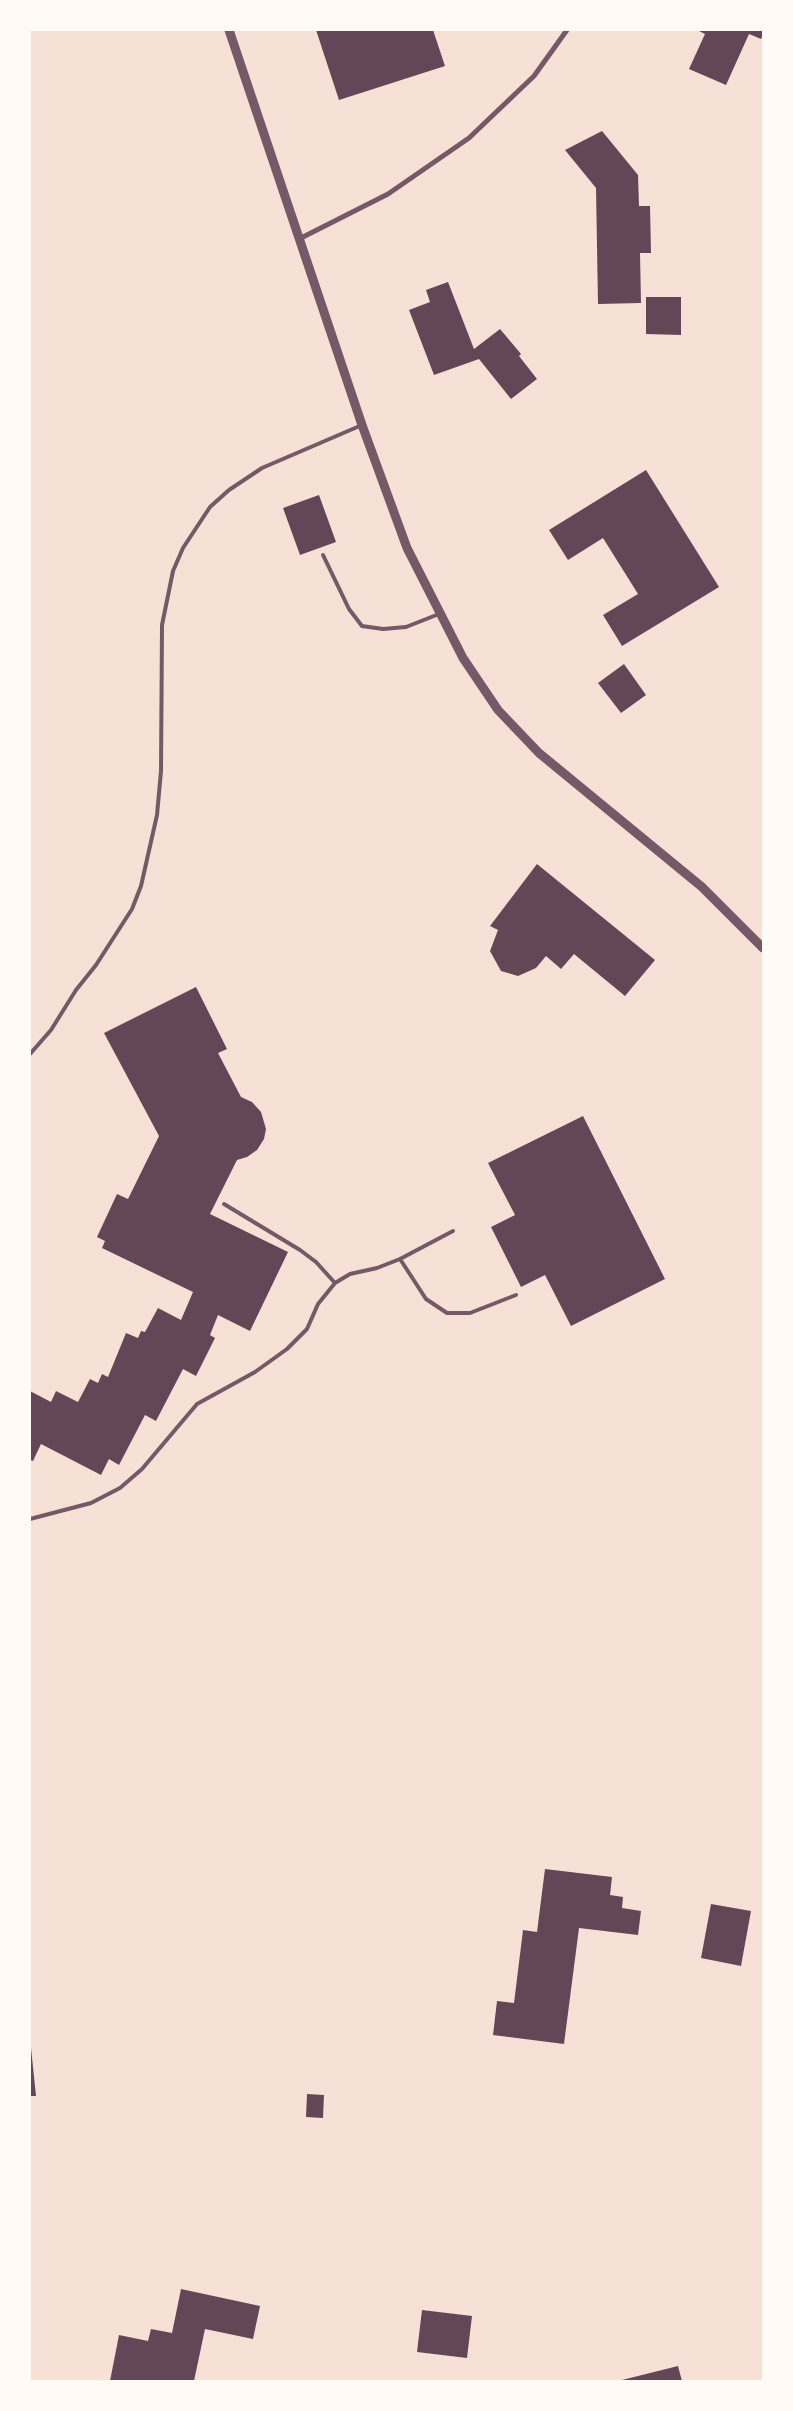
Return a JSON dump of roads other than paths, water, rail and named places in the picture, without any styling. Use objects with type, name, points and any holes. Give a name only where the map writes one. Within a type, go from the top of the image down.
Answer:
[{"type":"street","points":[[229,30],[301,238],[362,424],[407,548],[439,614],[479,684],[510,724],[539,754],[702,887],[763,948]]},
{"type":"street","points":[[301,238],[388,194],[469,138],[534,76],[567,30]]},
{"type":"lane","points":[[30,1054],[51,1030],[76,990],[96,965],[132,909],[141,886],[157,815],[162,771],[162,625],[173,571],[183,548],[210,507],[229,490],[262,468],[362,424]]},
{"type":"lane","points":[[323,555],[349,609],[362,626],[383,629],[406,627],[439,614]]},
{"type":"lane","points":[[224,1204],[300,1250],[316,1262],[335,1283]]},
{"type":"lane","points":[[30,1519],[91,1503],[131,1479],[142,1469],[197,1404],[255,1372],[287,1349],[307,1329],[318,1304],[335,1283],[350,1274],[377,1268],[400,1259],[453,1231]]},
{"type":"lane","points":[[400,1259],[426,1299],[447,1313],[470,1313],[516,1295]]}]
